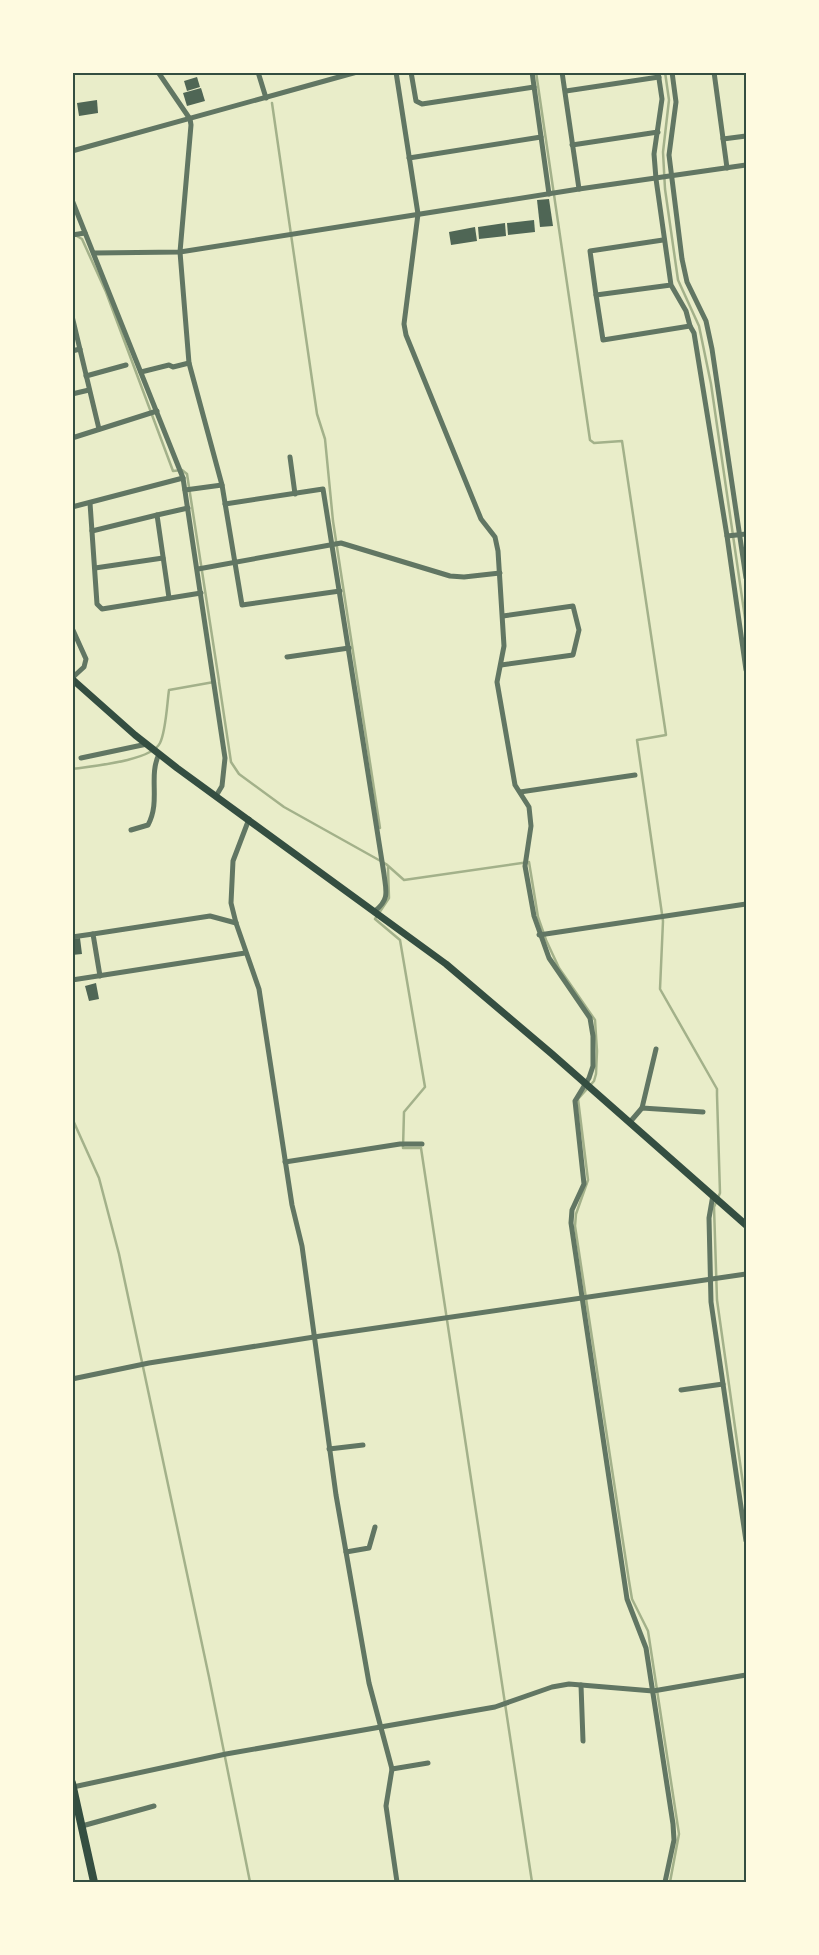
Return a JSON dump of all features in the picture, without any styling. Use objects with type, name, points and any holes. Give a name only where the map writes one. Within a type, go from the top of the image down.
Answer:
[{"type":"main road","points":[[72,679],[159,754],[375,910],[446,964],[713,1194],[746,1225]]},
{"type":"main road","points":[[73,1785],[94,1882]]},
{"type":"street","points":[[158,72],[190,119],[180,252],[190,363],[222,484],[242,606],[340,591]]},
{"type":"street","points":[[258,72],[266,98]]},
{"type":"street","points":[[72,151],[357,72]]},
{"type":"street","points":[[396,72],[418,214],[404,324],[406,335],[481,518],[495,537],[500,573],[504,646],[497,682],[515,785],[529,806],[531,826],[525,866],[539,935],[549,958],[562,980],[590,1018],[593,1036],[593,1066],[589,1078],[575,1101],[584,1184],[572,1210],[571,1223],[627,1599],[646,1648],[673,1824],[674,1840],[665,1882]]},
{"type":"street","points":[[411,72],[416,101],[422,104],[534,87]]},
{"type":"street","points":[[532,72],[549,194]]},
{"type":"street","points":[[562,72],[579,189]]},
{"type":"street","points":[[672,72],[676,102],[669,155],[682,259],[688,282],[706,321],[712,348],[746,578]]},
{"type":"street","points":[[714,72],[727,168]]},
{"type":"street","points":[[566,91],[658,75],[662,99],[654,154],[663,240],[671,285],[686,311],[694,334],[711,430],[746,670]]},
{"type":"street","points":[[572,145],[658,132]]},
{"type":"street","points":[[723,139],[746,136]]},
{"type":"street","points":[[409,158],[541,137]]},
{"type":"street","points":[[94,253],[180,252],[579,189],[746,166]]},
{"type":"street","points":[[72,200],[183,478],[225,758],[222,786],[216,796]]},
{"type":"street","points":[[72,235],[85,233]]},
{"type":"street","points":[[663,240],[590,251],[603,340],[690,326]]},
{"type":"street","points":[[596,295],[671,285]]},
{"type":"street","points":[[72,316],[99,429]]},
{"type":"street","points":[[72,351],[80,349]]},
{"type":"street","points":[[141,372],[169,365],[173,367],[190,363]]},
{"type":"street","points":[[86,376],[126,365]]},
{"type":"street","points":[[72,394],[89,390]]},
{"type":"street","points":[[72,438],[156,411]]},
{"type":"street","points":[[290,457],[295,494]]},
{"type":"street","points":[[72,507],[183,478]]},
{"type":"street","points":[[185,490],[222,484]]},
{"type":"street","points":[[225,504],[324,489],[386,894],[384,903],[375,910]]},
{"type":"street","points":[[90,503],[97,604],[102,610],[201,592]]},
{"type":"street","points":[[92,531],[188,508]]},
{"type":"street","points":[[156,515],[169,598]]},
{"type":"street","points":[[727,536],[746,534]]},
{"type":"street","points":[[198,569],[341,544],[450,576],[464,577],[500,573]]},
{"type":"street","points":[[95,568],[163,558]]},
{"type":"street","points":[[501,665],[573,655],[579,630],[573,606],[503,616]]},
{"type":"street","points":[[72,628],[86,659],[84,667],[72,679]]},
{"type":"street","points":[[287,657],[349,648]]},
{"type":"street","points":[[81,758],[147,744]]},
{"type":"street","points":[[131,830],[148,825],[155,813],[155,762],[159,754]]},
{"type":"street","points":[[520,792],[635,775]]},
{"type":"street","points":[[249,819],[234,861],[231,877],[231,903],[245,953],[258,989],[292,1205],[302,1246],[329,1449],[346,1552],[369,1683],[392,1768],[386,1806],[397,1882]]},
{"type":"street","points":[[539,935],[746,904]]},
{"type":"street","points":[[72,936],[210,916],[236,923]]},
{"type":"street","points":[[93,934],[100,976]]},
{"type":"street","points":[[72,980],[245,953]]},
{"type":"street","points":[[630,1122],[642,1108],[656,1049]]},
{"type":"street","points":[[642,1108],[704,1112]]},
{"type":"street","points":[[285,1162],[400,1144],[422,1144]]},
{"type":"street","points":[[713,1194],[709,1218],[711,1302],[746,1541]]},
{"type":"street","points":[[72,1379],[149,1363],[314,1337],[746,1274]]},
{"type":"street","points":[[681,1390],[723,1384]]},
{"type":"street","points":[[329,1449],[363,1446]]},
{"type":"street","points":[[346,1552],[369,1548],[375,1527]]},
{"type":"street","points":[[73,1785],[226,1754],[495,1708],[552,1687],[569,1684],[653,1691],[746,1675]]},
{"type":"street","points":[[582,1685],[584,1741]]},
{"type":"street","points":[[392,1768],[428,1763]]},
{"type":"street","points":[[82,1826],[154,1806]]},
{"type":"building","points":[[197,77],[200,87],[187,91],[184,81]]},
{"type":"building","points":[[201,88],[205,101],[187,106],[183,93]]},
{"type":"building","points":[[97,100],[98,113],[79,116],[77,103]]},
{"type":"building","points":[[549,199],[553,226],[540,227],[537,200]]},
{"type":"building","points":[[534,220],[535,232],[508,235],[507,223]]},
{"type":"building","points":[[505,223],[506,236],[479,239],[478,227]]},
{"type":"building","points":[[475,227],[477,241],[451,245],[449,232]]},
{"type":"building","points":[[80,938],[82,954],[72,955],[72,939]]},
{"type":"building","points":[[96,983],[99,999],[89,1001],[85,986]]},
{"type":"waterway","points":[[536,72],[590,440],[594,443],[622,441],[666,735],[637,740],[663,921],[660,989],[717,1089],[720,1193],[714,1207],[717,1300],[746,1505]]},
{"type":"waterway","points":[[665,72],[669,100],[663,152],[665,189],[678,280],[699,326],[711,384],[746,625]]},
{"type":"waterway","points":[[272,103],[317,414],[325,439],[333,521],[380,828]]},
{"type":"waterway","points":[[75,235],[82,239],[106,292],[173,471],[182,470],[187,474],[219,681]]},
{"type":"waterway","points":[[72,769],[120,762],[154,749],[160,743],[164,732],[169,690],[214,682]]},
{"type":"waterway","points":[[219,682],[231,762],[239,774],[284,807],[386,864],[404,880],[529,862],[538,917],[546,940],[559,968],[595,1020],[596,1074],[594,1081],[578,1099],[588,1180],[576,1214],[575,1226],[632,1599],[648,1631],[679,1834],[670,1882]]},
{"type":"waterway","points":[[388,868],[389,898],[375,919],[400,940],[425,1087],[404,1112],[403,1148],[421,1148],[532,1882]]},
{"type":"waterway","points":[[72,1118],[99,1178],[119,1254],[209,1677],[250,1882]]}]
